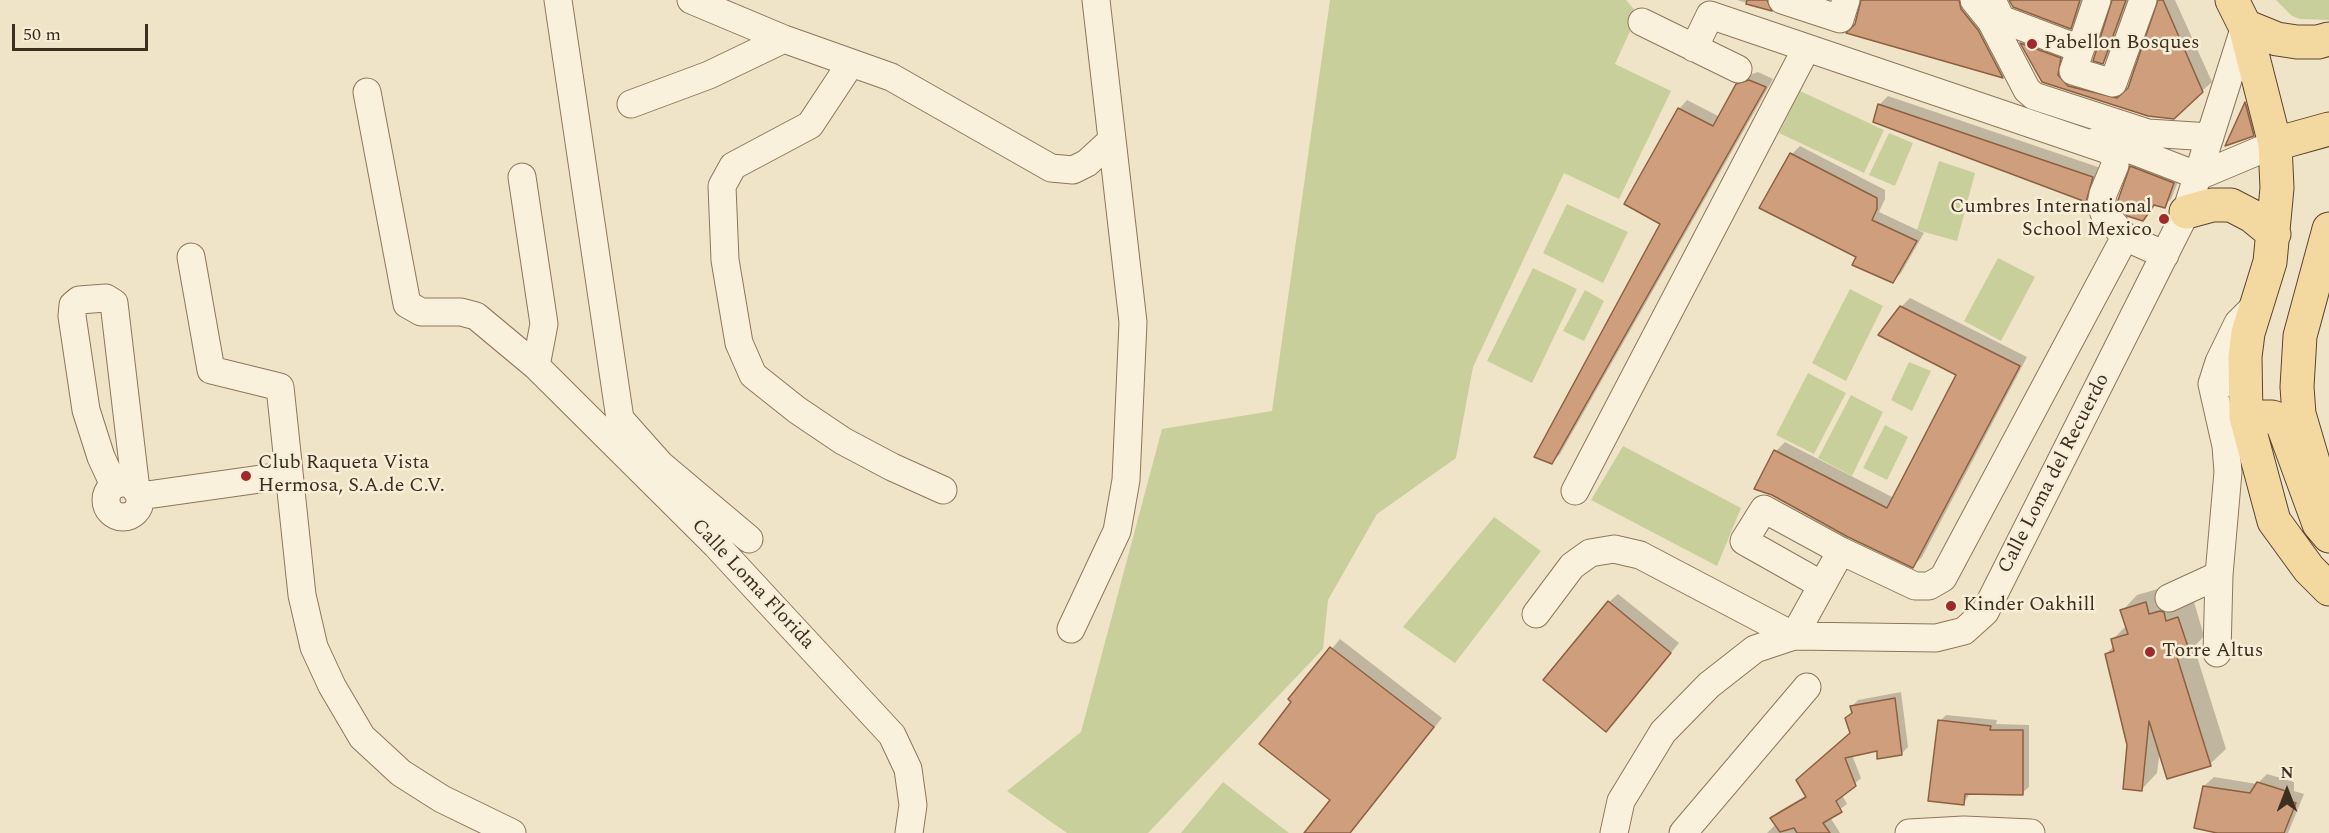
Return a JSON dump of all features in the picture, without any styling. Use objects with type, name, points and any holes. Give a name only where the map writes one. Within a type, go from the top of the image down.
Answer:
[{"type":"main road","points":[[2239,13],[2277,39],[2297,42],[2319,42],[2329,39]]},
{"type":"main road","points":[[2239,13],[2275,144],[2274,234],[2270,262],[2255,308],[2244,381],[2246,417],[2274,521],[2309,569],[2329,589]]},
{"type":"main road","points":[[2275,144],[2329,129]]},
{"type":"main road","points":[[2186,212],[2212,205],[2232,205],[2252,216],[2274,234]]},
{"type":"main road","points":[[2329,229],[2300,336],[2297,387],[2299,414],[2319,482],[2329,506]]},
{"type":"main road","points":[[2255,308],[2285,288],[2308,301]]},
{"type":"main road","points":[[2255,308],[2280,340],[2300,336]]},
{"type":"main road","points":[[2246,417],[2272,417],[2281,420],[2319,524],[2329,536]]},
{"type":"street","points":[[558,0],[620,419],[660,464],[749,539]]},
{"type":"street","points":[[691,0],[784,39],[891,77],[1051,168],[1072,170],[1087,163],[1111,141]]},
{"type":"street","points":[[1071,629],[1117,531],[1126,480],[1133,322],[1096,0]]},
{"type":"street","points":[[1782,0],[1840,19],[1846,0]]},
{"type":"street","points":[[1974,0],[1991,21],[2027,90],[2034,96],[2148,133],[2212,127]]},
{"type":"street","points":[[2097,0],[2073,71],[2114,83],[2143,0]]},
{"type":"street","points":[[1996,9],[2040,90],[2161,125],[2212,127]]},
{"type":"street","points":[[1996,9],[2080,49]]},
{"type":"street","name":"Calle Loma del Recuerdo","points":[[1614,833],[1621,801],[1663,732],[1709,685],[1755,649],[1794,636],[1936,638],[1964,631],[1985,612],[2186,212],[2199,176],[2239,13]]},
{"type":"street","points":[[1694,48],[1710,15],[2108,150],[2114,156],[2115,165],[2101,204],[2104,213],[2125,237],[2165,255]]},
{"type":"street","points":[[1642,22],[1738,69]]},
{"type":"street","points":[[631,104],[709,75],[784,39]]},
{"type":"street","points":[[1575,491],[1806,49]]},
{"type":"street","points":[[850,63],[810,125],[733,166],[722,186],[725,260],[739,343],[753,375],[797,410],[843,441],[882,462],[943,489]]},
{"type":"street","points":[[1915,80],[2115,147],[2134,151],[2199,176],[2275,144]]},
{"type":"street","name":"Calle Loma Florida","points":[[367,92],[407,304],[421,312],[461,312],[476,316],[536,366],[716,544],[892,735],[908,769],[913,805],[909,833]]},
{"type":"street","points":[[522,177],[544,324],[536,366]]},
{"type":"street","points":[[1822,585],[1744,541],[1764,508],[1841,551],[1915,586],[1929,586],[1943,578],[2125,237]]},
{"type":"street","points":[[191,257],[211,370],[280,387],[302,595],[314,646],[332,686],[362,737],[401,773],[442,799],[512,833]]},
{"type":"street","points":[[106,298],[114,303],[130,490],[100,456],[86,410],[72,316],[73,305],[79,300],[106,298]]},
{"type":"street","points":[[2217,653],[2219,575],[2228,472],[2226,446],[2212,384],[2219,362],[2238,323],[2255,308]]},
{"type":"street","points":[[2212,384],[2244,381]]},
{"type":"street","points":[[130,490],[290,475]]},
{"type":"street","points":[[1536,614],[1572,566],[1590,553],[1614,549],[1640,555],[1794,636],[1841,551]]},
{"type":"street","points":[[2169,598],[2219,575]]},
{"type":"street","points":[[1683,833],[1807,687]]},
{"type":"street","points":[[1909,833],[1964,830],[2031,833]]},
{"type":"green space","points":[[1330,0],[1626,0],[1638,14],[1615,64],[1671,91],[1619,199],[1564,173],[1473,367],[1456,458],[1377,514],[1328,600],[1323,649],[1148,833],[1067,833],[1007,791],[1081,732],[1162,429],[1272,411]]},
{"type":"green space","points":[[2276,0],[2329,0],[2329,20],[2300,19],[2292,16]]},
{"type":"green space","points":[[1800,91],[1884,130],[1864,173],[1779,133]]},
{"type":"green space","points":[[1889,133],[1913,143],[1895,186],[1869,175]]},
{"type":"green space","points":[[1939,161],[1975,173],[1957,241],[1917,230]]},
{"type":"green space","points":[[1567,204],[1628,232],[1603,283],[1543,253]]},
{"type":"green space","points":[[1998,258],[2035,277],[2001,341],[1964,321]]},
{"type":"green space","points":[[1533,268],[1577,289],[1532,383],[1487,361]]},
{"type":"green space","points":[[1850,289],[1883,306],[1846,381],[1812,363]]},
{"type":"green space","points":[[1585,290],[1604,301],[1584,341],[1563,331]]},
{"type":"green space","points":[[1909,362],[1931,371],[1912,411],[1891,400]]},
{"type":"green space","points":[[1808,373],[1846,393],[1814,454],[1776,435]]},
{"type":"green space","points":[[1851,395],[1883,412],[1852,476],[1818,458]]},
{"type":"green space","points":[[1885,425],[1908,437],[1887,480],[1863,468]]},
{"type":"green space","points":[[1623,446],[1741,508],[1717,566],[1591,500]]},
{"type":"green space","points":[[1494,517],[1541,551],[1455,663],[1403,627]]},
{"type":"green space","points":[[1223,782],[1289,833],[1181,833]]},
{"type":"building","points":[[1747,0],[1767,0],[1772,11],[1746,4]]},
{"type":"building","points":[[1861,0],[1959,0],[1961,9],[1978,30],[2003,78],[1846,33],[1855,24]]},
{"type":"building","points":[[2009,0],[2080,0],[2071,29],[2013,7]]},
{"type":"building","points":[[2112,0],[2126,0],[2103,64],[2093,61]]},
{"type":"building","points":[[2158,0],[2163,0],[2203,92],[2174,119],[2148,116],[2042,82],[2020,43],[2061,58],[2058,75],[2068,86],[2117,98],[2128,88]]},
{"type":"building","points":[[1749,80],[1766,87],[1552,464],[1534,457],[1660,224],[1624,204],[1678,108],[1713,126],[1736,84]]},
{"type":"building","points":[[2245,102],[2254,136],[2225,146]]},
{"type":"building","points":[[1878,104],[2093,177],[2086,202],[1873,122]]},
{"type":"building","points":[[1790,153],[1877,198],[1877,209],[1872,220],[1917,241],[1893,283],[1852,265],[1856,257],[1759,208]]},
{"type":"building","points":[[2130,166],[2174,183],[2165,208],[2154,205],[2143,221],[2127,216],[2117,203]]},
{"type":"building","points":[[1900,306],[2020,366],[1913,568],[1848,537],[1772,495],[1754,489],[1774,450],[1887,508],[1956,375],[1878,335]]},
{"type":"building","points":[[1608,601],[1671,653],[1606,732],[1543,680]]},
{"type":"building","points":[[2146,602],[2149,614],[2164,612],[2166,621],[2178,617],[2190,653],[2177,657],[2211,766],[2167,779],[2149,721],[2142,791],[2123,789],[2127,745],[2105,654],[2114,651],[2111,639],[2128,634],[2120,610]]},
{"type":"building","points":[[1330,647],[1434,727],[1350,833],[1304,833],[1330,800],[1259,744],[1291,702],[1288,699]]},
{"type":"building","points":[[1895,698],[1902,755],[1877,759],[1877,751],[1845,758],[1856,786],[1836,801],[1842,812],[1823,823],[1830,833],[1797,833],[1794,828],[1780,832],[1770,818],[1806,797],[1796,780],[1850,733],[1845,718],[1852,713],[1850,706]]},
{"type":"building","points":[[1938,720],[1991,726],[1990,730],[2023,730],[2023,795],[1965,794],[1964,805],[1928,801]]},
{"type":"building","points":[[2257,782],[2286,791],[2286,800],[2296,803],[2284,833],[2217,833],[2194,828],[2203,786],[2250,793]]},
{"type":"place","name":"Pabellon Bosques","points":[[2032,44]]},
{"type":"place","name":"Cumbres International School Mexico","points":[[2164,219]]},
{"type":"place","name":"Club Raqueta Vista Hermosa, S.A.de C.V.","points":[[246,476]]},
{"type":"place","name":"Kinder Oakhill","points":[[1951,606]]},
{"type":"place","name":"Torre Altus","points":[[2150,652]]}]
